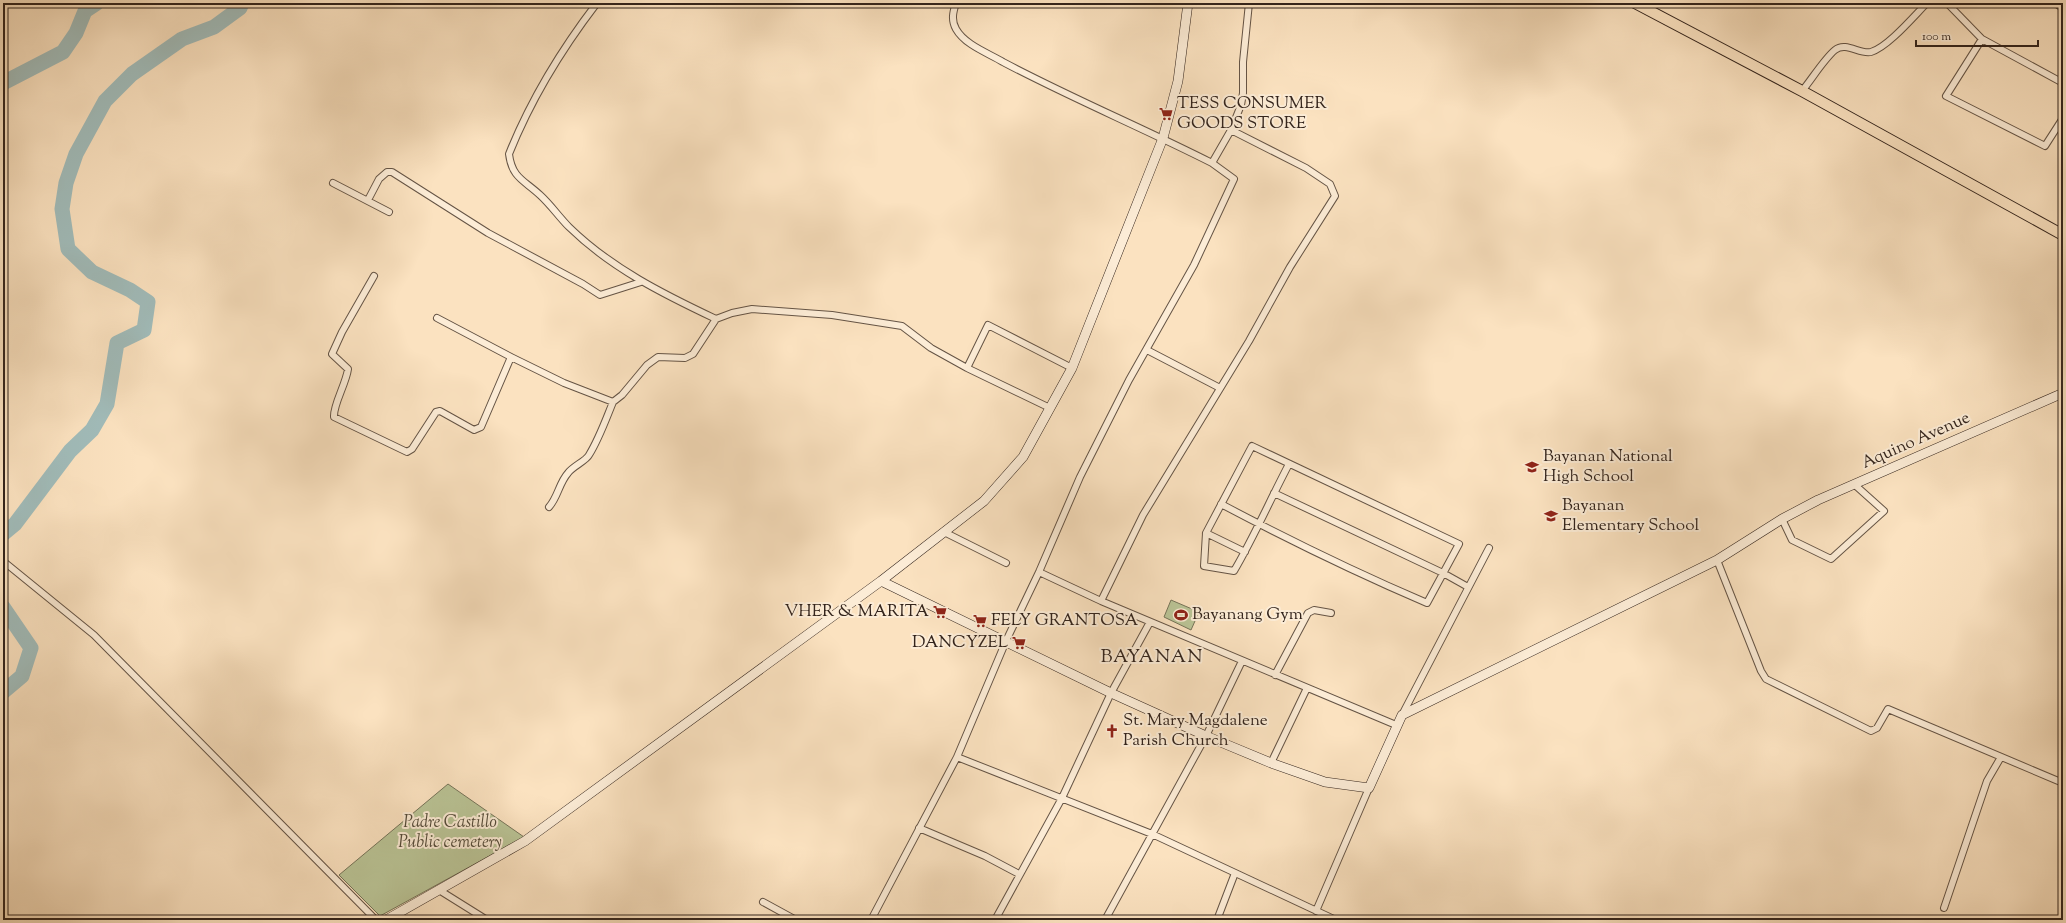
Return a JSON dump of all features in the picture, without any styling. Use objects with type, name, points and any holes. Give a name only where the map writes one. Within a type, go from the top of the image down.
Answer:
[{"type":"main road","points":[[1635,3],[1802,91],[2063,234]]},
{"type":"street","points":[[597,3],[572,35],[540,87],[509,154],[510,165],[517,177],[540,195],[570,227],[596,249],[641,282],[716,319]]},
{"type":"street","points":[[872,920],[957,757],[1006,641],[1039,572],[1080,477],[1146,350],[1194,265],[1234,179],[1212,163],[1163,138],[1050,87],[970,44],[956,29],[952,15],[956,3]]},
{"type":"street","points":[[386,920],[525,841],[881,581],[984,501],[1023,457],[1072,368],[1163,138],[1178,82],[1188,3]]},
{"type":"street","points":[[1212,163],[1231,130],[1243,93],[1243,62],[1248,3]]},
{"type":"street","points":[[1802,91],[1835,50],[1846,47],[1872,52],[1897,33],[1927,3]]},
{"type":"street","points":[[1946,3],[1982,39],[2063,83]]},
{"type":"street","points":[[1982,39],[1946,96],[2044,146],[2063,118]]},
{"type":"street","points":[[1101,601],[1143,515],[1220,388],[1290,267],[1335,196],[1330,184],[1306,168],[1231,130]]},
{"type":"street","points":[[368,200],[379,179],[387,172],[392,172],[488,233],[600,295],[641,282]]},
{"type":"street","points":[[333,184],[368,200],[389,212]]},
{"type":"street","points":[[374,276],[342,332],[332,354],[348,369],[341,395],[334,411],[334,417],[407,452],[412,449],[436,412],[440,411],[474,430],[480,427],[511,357]]},
{"type":"street","points":[[549,507],[555,501],[560,484],[568,472],[589,457],[613,402],[622,395],[647,365],[658,357],[685,358],[693,354],[716,319],[732,312],[752,309],[832,315],[902,326],[931,348],[967,368],[1050,408]]},
{"type":"street","points":[[436,318],[572,387],[613,402]]},
{"type":"street","points":[[967,368],[988,325],[1072,368]]},
{"type":"street","points":[[1146,350],[1220,388]]},
{"type":"street","name":"Aquino Avenue","points":[[1402,715],[1717,560],[1782,519],[1818,500],[2063,393]]},
{"type":"street","points":[[1221,504],[1259,524],[1369,578],[1427,603],[1459,544],[1252,446],[1221,504],[1206,533],[1204,566],[1234,571],[1245,552],[1259,524],[1288,464]]},
{"type":"street","points":[[1782,519],[1792,540],[1831,559],[1884,511],[1855,485]]},
{"type":"street","points":[[1274,493],[1443,573],[1468,587]]},
{"type":"street","points":[[944,532],[1006,563]]},
{"type":"street","points":[[1206,533],[1245,552]]},
{"type":"street","points":[[1316,911],[1396,725],[1489,548]]},
{"type":"street","points":[[1717,560],[1761,671],[1766,679],[1871,731],[1877,728],[1888,710],[2063,783]]},
{"type":"street","points":[[3,561],[94,635],[376,920]]},
{"type":"street","points":[[1039,572],[1101,601],[1396,725]]},
{"type":"street","points":[[881,581],[1111,693],[1206,736],[1271,763],[1325,782],[1370,788]]},
{"type":"street","points":[[1275,675],[1308,612],[1314,610],[1331,613]]},
{"type":"street","points":[[995,920],[1062,798],[1111,693],[1150,622]]},
{"type":"street","points":[[1104,920],[1206,736],[1242,661]]},
{"type":"street","points":[[1271,763],[1307,688]]},
{"type":"street","points":[[957,757],[1152,834],[1336,920]]},
{"type":"street","points":[[1944,908],[1987,781],[2001,757]]},
{"type":"street","points":[[919,828],[985,856],[1019,874]]},
{"type":"street","points":[[1217,920],[1235,873]]},
{"type":"street","points":[[439,890],[487,920]]},
{"type":"street","points":[[763,902],[796,920]]},
{"type":"green space","name":"Bayanang Gym","points":[[1171,600],[1199,612],[1191,630],[1164,617]]},
{"type":"green space","name":"Padre Castillo Public cemetery","points":[[448,784],[524,837],[380,916],[339,875]]},
{"type":"waterway","points":[[3,83],[63,52],[76,33],[85,11],[97,3]]},
{"type":"waterway","points":[[3,534],[15,524],[70,451],[92,430],[107,404],[117,343],[144,330],[148,302],[130,290],[92,272],[68,249],[62,209],[66,183],[76,154],[105,101],[132,74],[182,39],[214,27],[240,8],[242,3]]},
{"type":"waterway","points":[[3,607],[31,648],[22,676],[3,692]]},
{"type":"place","name":"TESS CONSUMER GOODS STORE","points":[[1166,114]]},
{"type":"place","name":"Bayanan National High School","points":[[1532,467]]},
{"type":"place","name":"Bayanan Elementary School","points":[[1551,516]]},
{"type":"place","name":"VHER & MARITA","points":[[940,612]]},
{"type":"place","name":"Bayanang Gym","points":[[1181,615]]},
{"type":"place","name":"FELY GRANTOSA","points":[[980,621]]},
{"type":"place","name":"DANCYZEL","points":[[1019,643]]},
{"type":"place","name":"St. Mary Magdalene Parish Church","points":[[1112,731]]},
{"type":"district","name":"BAYANAN","points":[[1152,657]]}]
